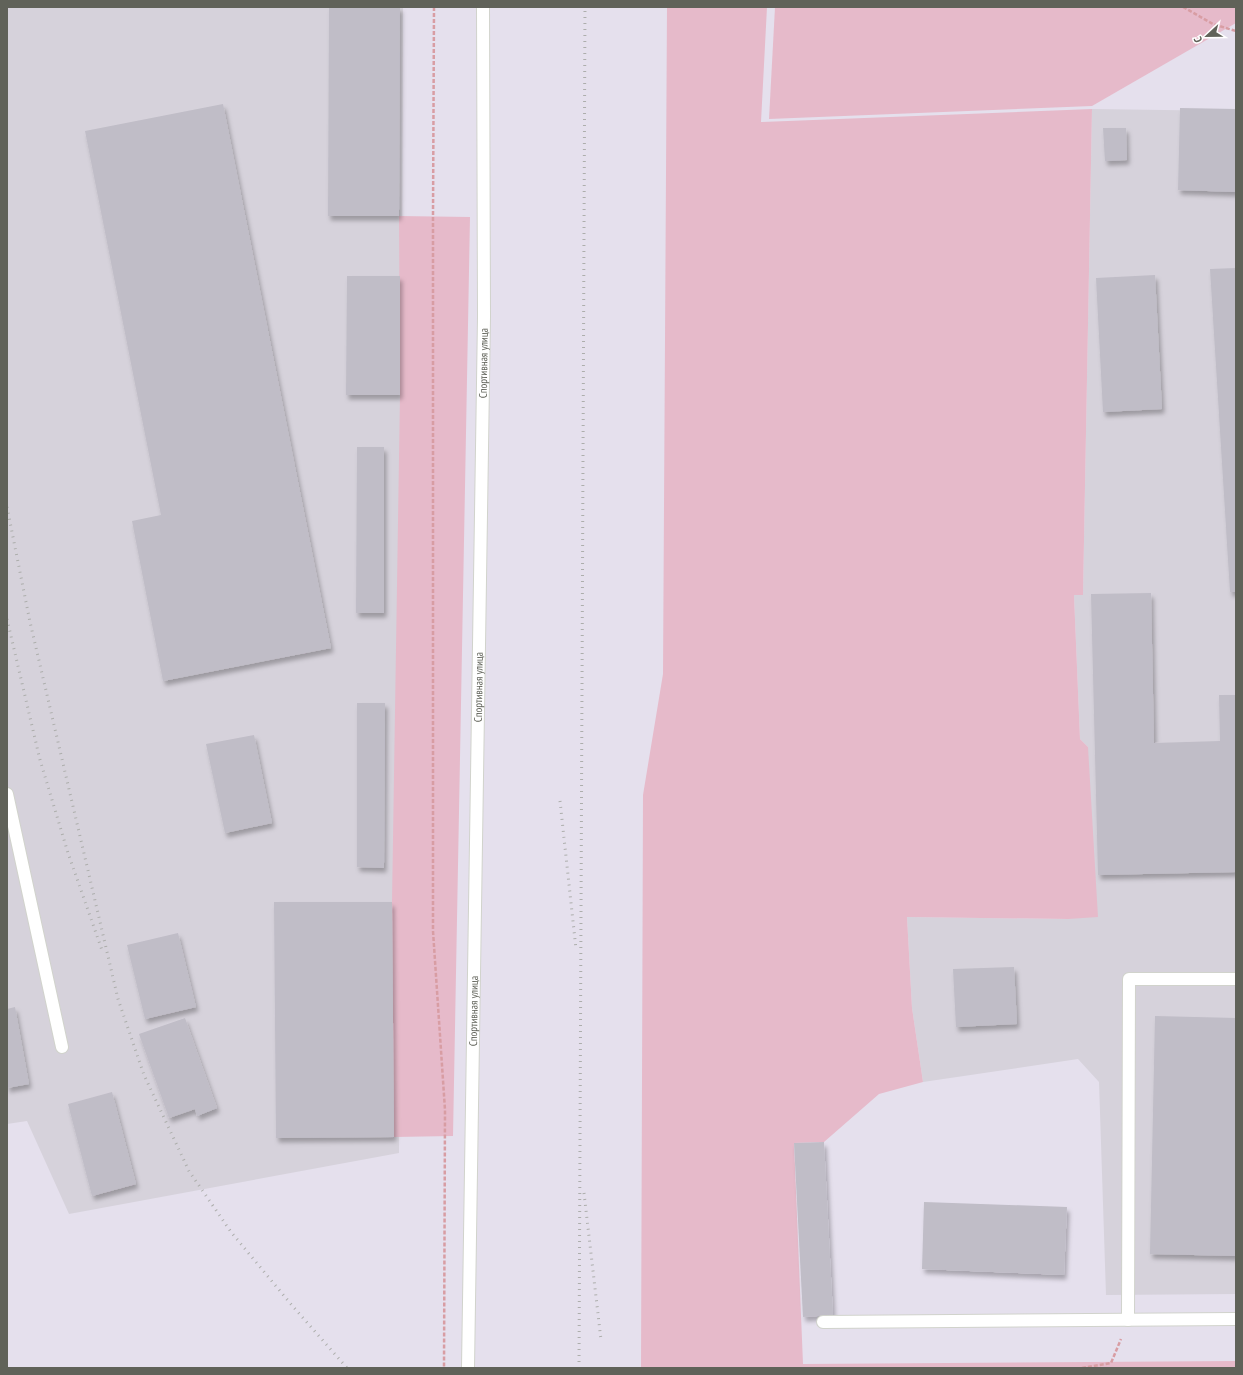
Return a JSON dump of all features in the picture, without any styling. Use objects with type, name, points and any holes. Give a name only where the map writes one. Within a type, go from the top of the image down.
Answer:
[{"type":"street","name":"Спортивная улица","points":[[468,1368],[484,317],[483,7]]},
{"type":"street","points":[[7,794],[62,1047]]},
{"type":"street","points":[[1128,1320],[1129,979],[1236,979]]},
{"type":"street","points":[[823,1322],[1236,1319]]},
{"type":"path","points":[[434,7],[433,931],[445,1110],[444,1368]]},
{"type":"path","points":[[1183,7],[1213,24],[1236,31]]},
{"type":"path","points":[[1082,1368],[1111,1363],[1128,1320]]},
{"type":"shaded area","points":[[7,7],[403,7],[399,1153],[69,1214],[27,1121],[7,1124]]},
{"type":"shaded area","points":[[667,7],[767,7],[761,122],[1092,109],[1083,595],[1074,595],[1080,739],[1088,747],[1098,917],[1068,919],[907,917],[912,1008],[923,1082],[879,1094],[824,1142],[794,1143],[803,1364],[1236,1361],[1236,1368],[641,1368],[643,795],[663,674]]},
{"type":"shaded area","points":[[775,7],[1236,7],[1236,23],[1092,106],[769,119]]},
{"type":"shaded area","points":[[1092,109],[1236,111],[1236,1294],[1106,1295],[1099,1082],[1078,1059],[923,1082],[912,1008],[907,917],[1068,919],[1088,747],[1080,739],[1074,595],[1083,594]]},
{"type":"shaded area","points":[[399,216],[470,217],[453,1136],[394,1137],[392,902],[400,395]]},
{"type":"building","points":[[329,7],[400,7],[399,216],[328,216]]},
{"type":"building","points":[[223,104],[331,648],[163,681],[132,521],[161,515],[85,131]]},
{"type":"building","points":[[1180,108],[1236,109],[1236,192],[1178,190]]},
{"type":"building","points":[[1103,128],[1126,128],[1127,160],[1105,161]]},
{"type":"building","points":[[1236,268],[1236,592],[1230,592],[1210,269]]},
{"type":"building","points":[[1155,275],[1162,409],[1103,412],[1096,278]]},
{"type":"building","points":[[347,276],[400,276],[400,395],[346,395]]},
{"type":"building","points":[[357,447],[384,447],[384,613],[356,613]]},
{"type":"building","points":[[1151,593],[1154,743],[1220,741],[1219,695],[1236,695],[1236,872],[1098,875],[1091,594]]},
{"type":"building","points":[[357,703],[385,703],[384,868],[357,867]]},
{"type":"building","points":[[254,735],[272,823],[225,833],[206,744]]},
{"type":"building","points":[[274,902],[392,902],[394,1137],[276,1138]]},
{"type":"building","points":[[178,933],[196,1007],[145,1019],[127,945]]},
{"type":"building","points":[[1014,967],[1017,1024],[956,1027],[953,969]]},
{"type":"building","points":[[15,1007],[29,1084],[7,1088],[7,1009]]},
{"type":"building","points":[[1155,1016],[1236,1018],[1236,1256],[1150,1254]]},
{"type":"building","points":[[185,1018],[217,1108],[197,1116],[195,1109],[169,1118],[139,1034]]},
{"type":"building","points":[[112,1092],[136,1184],[92,1196],[68,1104]]},
{"type":"building","points":[[824,1142],[833,1315],[803,1317],[794,1143]]},
{"type":"building","points":[[924,1202],[1067,1207],[1064,1275],[922,1269]]},
{"type":"railway","points":[[579,1368],[585,7]]},
{"type":"railway","points":[[7,507],[30,622],[118,999],[144,1075],[189,1171],[231,1232],[347,1368]]},
{"type":"railway","points":[[7,619],[40,760],[68,853],[103,953]]},
{"type":"railway","points":[[560,801],[576,949]]},
{"type":"railway","points":[[584,1193],[601,1340]]}]
